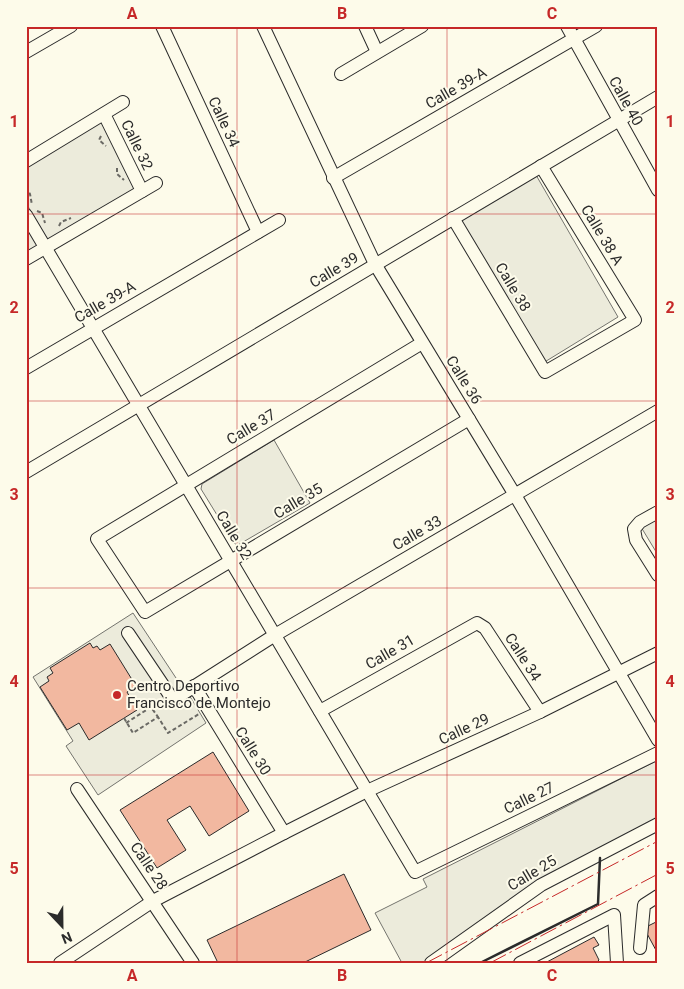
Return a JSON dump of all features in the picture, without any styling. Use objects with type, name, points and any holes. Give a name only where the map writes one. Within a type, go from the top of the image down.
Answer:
[{"type":"street","points":[[26,52],[71,26]]},
{"type":"street","name":"Calle 34","points":[[162,26],[258,232]]},
{"type":"street","name":"Calle 36","points":[[263,26],[333,178],[376,264],[515,495],[658,740]]},
{"type":"street","points":[[365,26],[377,52]]},
{"type":"street","points":[[342,74],[422,26]]},
{"type":"street","name":"Calle 40","points":[[567,26],[658,190]]},
{"type":"street","name":"Calle 39-A","points":[[333,178],[596,26]]},
{"type":"street","name":"Calle 39","points":[[26,472],[658,97]]},
{"type":"street","points":[[26,161],[123,102]]},
{"type":"street","name":"Calle 32","points":[[104,114],[142,191]]},
{"type":"street","name":"Calle 38 A","points":[[541,166],[635,320],[544,372]]},
{"type":"street","points":[[26,259],[156,183]]},
{"type":"street","name":"Calle 32","points":[[26,215],[415,872]]},
{"type":"street","name":"Calle 38","points":[[453,218],[544,372]]},
{"type":"street","name":"Calle 39-A","points":[[26,368],[279,220]]},
{"type":"street","name":"Calle 37","points":[[145,612],[98,539],[422,343]]},
{"type":"street","name":"Calle 33","points":[[128,632],[173,700],[275,635],[658,411]]},
{"type":"street","name":"Calle 35","points":[[145,612],[469,419]]},
{"type":"street","points":[[658,512],[640,522],[634,529],[636,540],[658,576]]},
{"type":"street","name":"Calle 34","points":[[477,623],[485,628],[540,712]]},
{"type":"street","name":"Calle 31","points":[[320,711],[477,623]]},
{"type":"street","name":"Calle 29","points":[[60,963],[152,901],[367,791],[540,712],[658,653]]},
{"type":"street","name":"Calle 30","points":[[194,686],[284,833]]},
{"type":"street","name":"Calle 27","points":[[415,872],[658,753]]},
{"type":"street","name":"Calle 28","points":[[77,789],[193,963]]},
{"type":"street","name":"Calle 25","points":[[431,963],[541,885],[658,824]]},
{"type":"street","points":[[640,948],[644,905],[658,896]]},
{"type":"street","points":[[523,962],[614,915],[616,963]]},
{"type":"path","points":[[103,132],[99,140],[107,146]]},
{"type":"path","points":[[117,161],[117,174],[128,182]]},
{"type":"path","points":[[57,233],[60,222],[76,218]]},
{"type":"path","points":[[126,723],[151,707],[168,733],[208,710]]},
{"type":"path","points":[[124,718],[133,733],[158,718]]},
{"type":"shaded area","points":[[101,121],[136,189],[49,242],[26,203],[26,166]]},
{"type":"shaded area","points":[[536,175],[618,317],[543,363],[460,221]]},
{"type":"shaded area","points":[[26,226],[39,248],[26,255]]},
{"type":"shaded area","points":[[274,440],[310,503],[238,545],[235,544],[201,489],[202,484]]},
{"type":"shaded area","points":[[658,518],[658,555],[641,527]]},
{"type":"shaded area","name":"Centro Deportivo Francisco de Montejo","points":[[133,613],[178,681],[180,680],[206,723],[98,795],[66,746],[73,741],[33,677]]},
{"type":"shaded area","points":[[658,760],[658,822],[538,883],[430,963],[402,963],[375,913],[427,887],[423,879]]},
{"type":"building","points":[[90,643],[93,648],[97,646],[100,650],[110,644],[136,686],[127,692],[137,710],[89,740],[79,723],[67,730],[40,687],[49,681],[47,677],[53,673],[50,668]]},
{"type":"building","points":[[213,752],[249,811],[209,836],[190,806],[167,820],[186,850],[157,868],[120,810]]},
{"type":"building","points":[[344,874],[371,930],[303,963],[218,963],[207,940]]},
{"type":"building","points":[[658,921],[658,954],[644,928]]},
{"type":"building","points":[[594,937],[599,945],[593,948],[599,960],[596,963],[545,963]]},
{"type":"wall","points":[[480,963],[598,904],[600,858]]},
{"type":"power","points":[[426,963],[658,841]]},
{"type":"power","points":[[490,963],[658,874]]},
{"type":"place","name":"Centro Deportivo Francisco de Montejo","points":[[117,695]]}]
